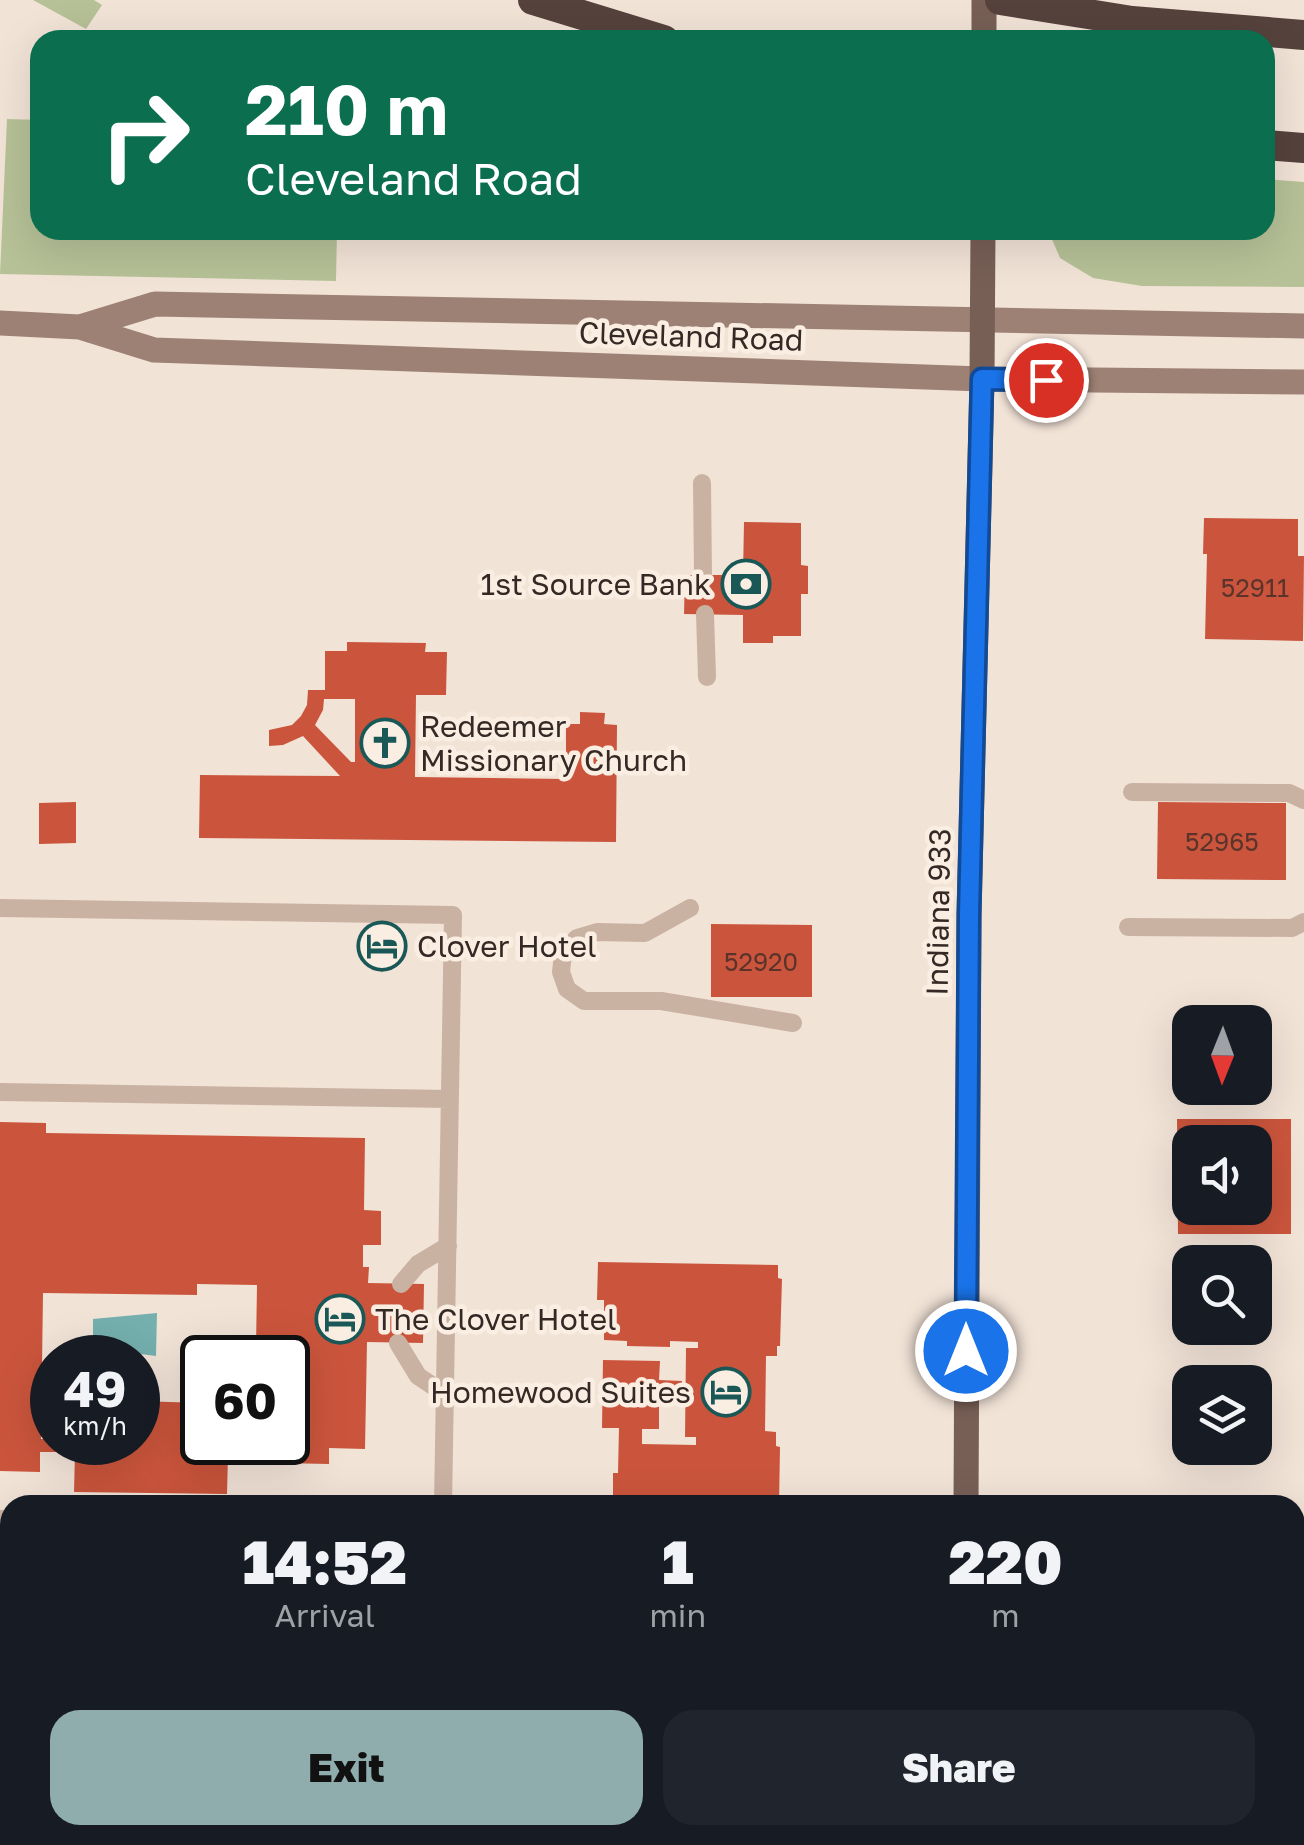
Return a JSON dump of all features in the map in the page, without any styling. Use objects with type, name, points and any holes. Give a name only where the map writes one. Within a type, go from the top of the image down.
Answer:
[{"type":"highway","points":[[533,0],[631,30]]},
{"type":"highway","points":[[1000,0],[1132,20],[1247,30]]},
{"type":"highway","points":[[1275,32],[1304,35]]},
{"type":"highway","points":[[1275,146],[1304,148]]},
{"type":"main road","points":[[984,0],[984,30]]},
{"type":"main road","name":"Indiana 933","points":[[966,1495],[968,932],[983,240]]},
{"type":"main road","name":"Cleveland Road","points":[[80,327],[155,304],[1304,326]]},
{"type":"main road","name":"Cleveland Road","points":[[0,322],[80,327],[154,350],[982,379],[1304,382]]},
{"type":"lane","points":[[702,483],[703,575]]},
{"type":"lane","points":[[704,614],[707,678]]},
{"type":"lane","points":[[1132,792],[1288,793],[1304,800]]},
{"type":"lane","points":[[0,908],[454,915],[443,1495]]},
{"type":"lane","points":[[690,908],[644,933],[596,932],[577,938],[563,952],[561,972],[567,990],[584,1000],[662,1002],[793,1023]]},
{"type":"lane","points":[[1128,926],[1292,928],[1304,922]]},
{"type":"lane","points":[[0,1092],[450,1099]]},
{"type":"lane","points":[[400,1284],[418,1264],[448,1246]]},
{"type":"lane","points":[[398,1343],[418,1376],[445,1394]]},
{"type":"green space","points":[[33,0],[94,0],[102,5],[86,29]]},
{"type":"green space","points":[[7,119],[30,120],[30,240],[337,240],[336,281],[0,274]]},
{"type":"green space","points":[[1275,180],[1304,182],[1304,287],[1142,286],[1093,278],[1060,258],[1052,240],[1275,240]]},
{"type":"water","points":[[157,1313],[156,1335],[93,1335],[93,1319]]},
{"type":"building","points":[[1204,518],[1298,519],[1298,556],[1304,556],[1303,641],[1205,639]]},
{"type":"building","name":"1st Source Bank","points":[[744,522],[801,523],[801,565],[808,566],[808,594],[801,594],[801,636],[773,636],[773,643],[743,643],[743,615],[684,614],[685,575],[743,575]]},
{"type":"building","name":"Redeemer Missionary Church","points":[[347,642],[426,643],[425,652],[447,652],[446,695],[416,695],[415,777],[566,779],[566,724],[580,724],[580,712],[605,713],[604,724],[617,725],[616,842],[199,838],[200,775],[340,776],[303,736],[269,746],[269,730],[292,725],[301,716],[308,690],[325,690],[325,651],[347,651]],"holes":[[[324,699],[355,699],[355,762],[351,762],[315,725]]]},
{"type":"building","points":[[76,802],[76,843],[39,844],[39,803]]},
{"type":"building","points":[[1158,802],[1286,803],[1286,880],[1157,879]]},
{"type":"building","points":[[711,924],[812,925],[812,997],[711,997]]},
{"type":"building","points":[[1177,1119],[1291,1119],[1291,1234],[1178,1234],[1178,1225],[1272,1225],[1272,1125],[1177,1125]]},
{"type":"building","name":"The Clover Hotel","points":[[0,1122],[46,1123],[46,1133],[365,1138],[364,1210],[381,1211],[381,1245],[363,1245],[363,1267],[369,1267],[368,1283],[424,1284],[423,1343],[367,1342],[365,1449],[329,1448],[329,1464],[310,1464],[310,1335],[256,1335],[257,1285],[197,1284],[197,1295],[43,1293],[42,1335],[30,1335],[30,1465],[40,1465],[40,1472],[0,1471]]},
{"type":"building","name":"Homewood Suites","points":[[598,1262],[778,1265],[778,1278],[782,1279],[780,1346],[777,1356],[766,1356],[765,1431],[776,1432],[776,1446],[780,1447],[779,1495],[613,1495],[613,1473],[618,1473],[619,1428],[602,1428],[603,1360],[660,1361],[659,1380],[682,1381],[682,1404],[659,1403],[659,1429],[642,1429],[642,1444],[696,1445],[696,1437],[685,1437],[686,1348],[698,1348],[698,1342],[670,1341],[670,1347],[627,1346],[627,1341],[604,1340],[604,1300],[597,1300]]},
{"type":"building","name":"The Clover Hotel","points":[[160,1402],[180,1402],[180,1465],[228,1465],[227,1494],[74,1492],[75,1465],[160,1465]]},
{"type":"place","name":"1st Source Bank","points":[[746,584]]},
{"type":"place","name":"Redeemer Missionary Church","points":[[385,743]]},
{"type":"place","name":"Clover Hotel","points":[[382,946]]},
{"type":"place","name":"The Clover Hotel","points":[[340,1319]]},
{"type":"place","name":"Homewood Suites","points":[[726,1392]]},
{"type":"route","points":[[966,1351],[969,915],[982,379],[1046,380]]}]
